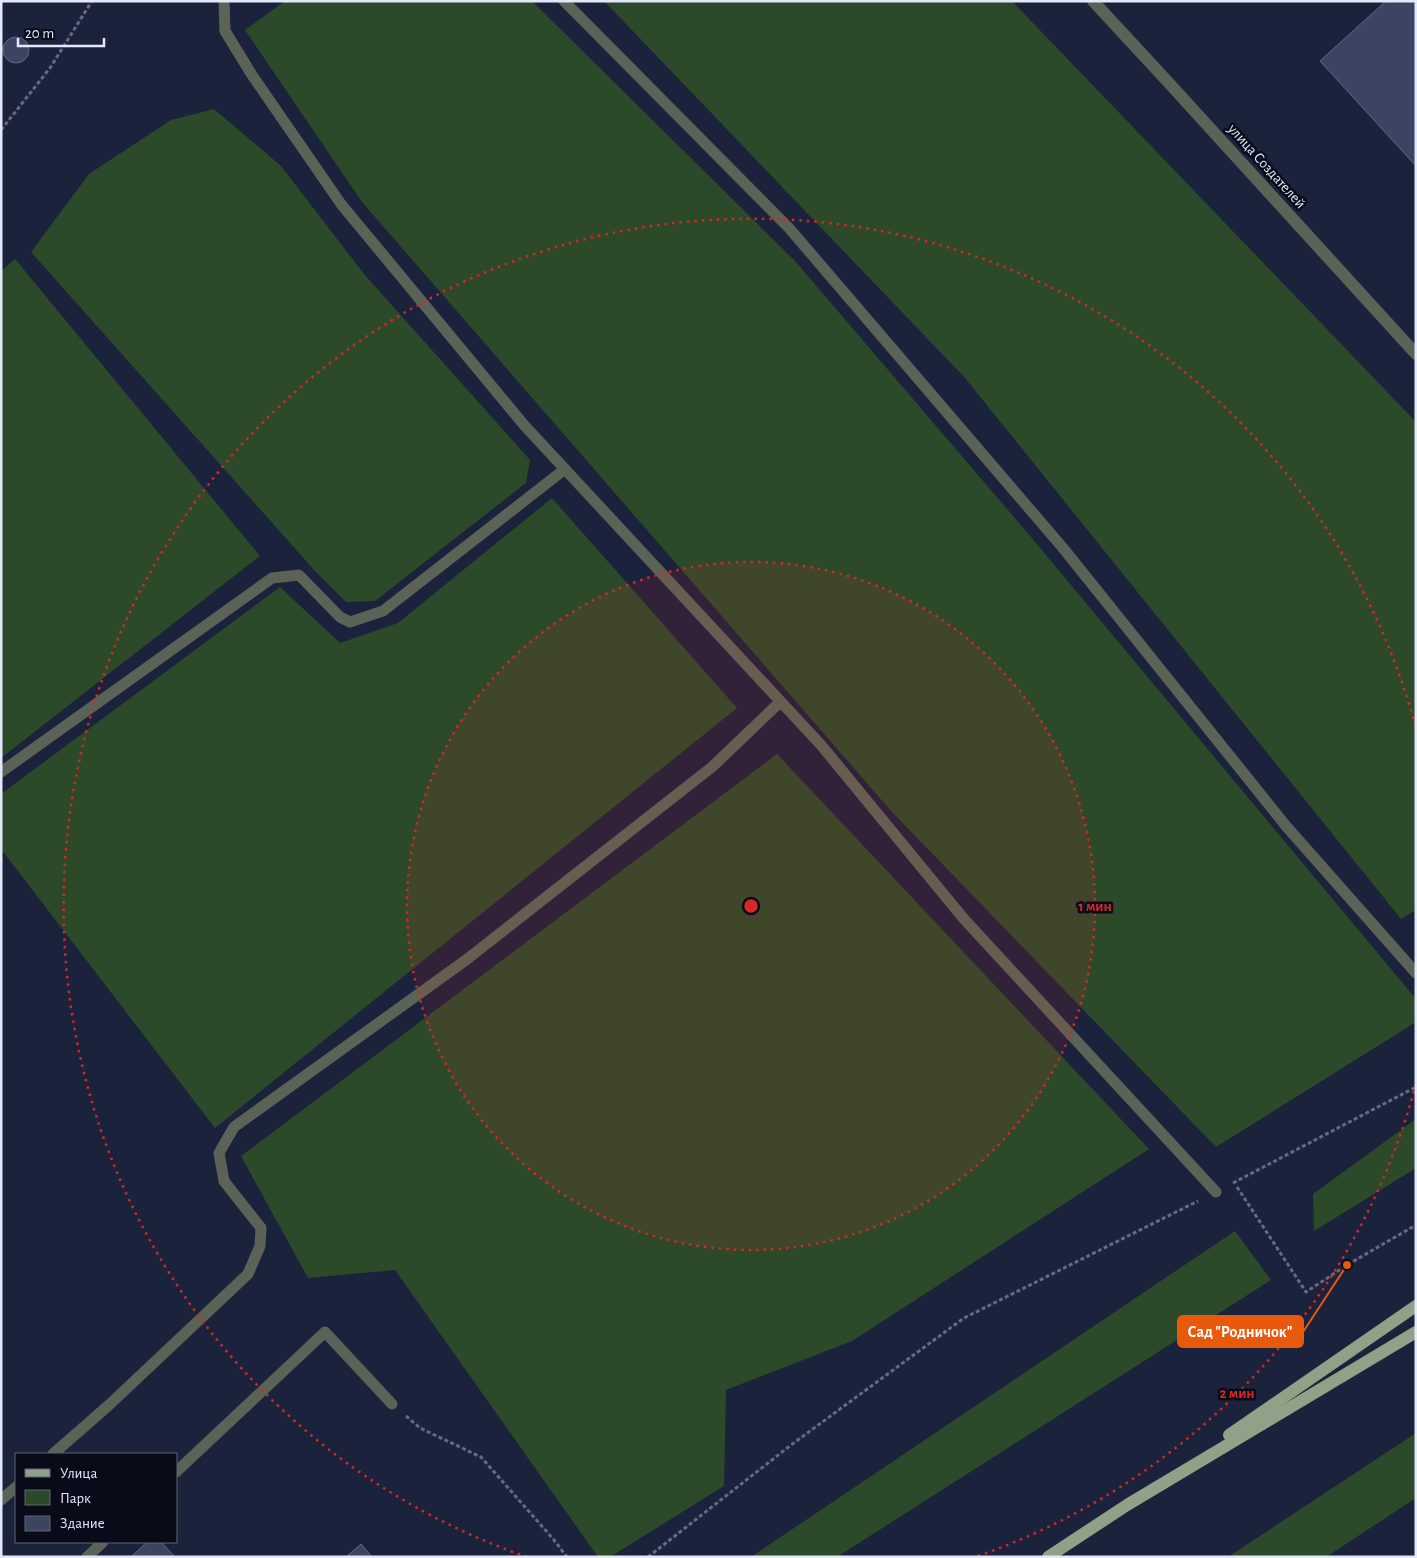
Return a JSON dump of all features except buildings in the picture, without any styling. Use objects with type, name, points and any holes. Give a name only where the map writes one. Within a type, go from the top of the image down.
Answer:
[{"type":"main road","points":[[1048,1557],[1128,1505],[1416,1306]]},
{"type":"main road","points":[[1128,1505],[1416,1332]]},
{"type":"street","name":"улица Создателей","points":[[1093,1],[1416,354]]},
{"type":"lane","points":[[224,1],[225,31],[252,75],[341,204],[524,425],[821,745],[964,919],[1216,1192]]},
{"type":"lane","points":[[564,1],[789,228],[1063,548],[1286,826],[1416,973]]},
{"type":"lane","points":[[1,772],[272,578],[299,575],[340,618],[350,622],[383,611],[565,468]]},
{"type":"lane","points":[[54,1453],[109,1405],[248,1274],[260,1246],[261,1228],[224,1181],[219,1153],[234,1127],[466,960],[712,767],[780,702]]},
{"type":"lane","points":[[178,1470],[325,1332],[392,1404]]},
{"type":"lane","points":[[1,1500],[15,1488]]},
{"type":"lane","points":[[87,1557],[102,1543]]},
{"type":"path","points":[[1,130],[50,68],[92,1]]},
{"type":"path","points":[[648,1557],[791,1445],[964,1318],[1216,1192],[1416,1087]]},
{"type":"path","points":[[1234,1182],[1306,1292],[1416,1224]]},
{"type":"path","points":[[392,1404],[420,1428],[481,1457],[554,1540],[566,1557]]},
{"type":"green space","points":[[285,1],[532,1],[795,261],[1031,537],[1416,999],[1416,1022],[1216,1147],[892,812],[362,202],[245,30]]},
{"type":"green space","points":[[604,1],[1012,1],[1416,422],[1416,910],[1401,919],[965,378]]},
{"type":"green space","points":[[214,109],[281,166],[364,274],[530,460],[526,483],[375,601],[346,602],[315,571],[31,252],[89,174],[171,120]]},
{"type":"green space","points":[[15,259],[260,556],[1,758],[1,271]]},
{"type":"green space","points":[[552,498],[737,708],[215,1128],[1,849],[1,794],[280,587],[340,643],[398,623]]},
{"type":"green space","points":[[777,754],[1149,1149],[852,1341],[726,1390],[724,1486],[610,1557],[598,1557],[395,1270],[308,1278],[241,1156]]},
{"type":"green space","points":[[1416,1119],[1416,1168],[1314,1231],[1313,1194]]},
{"type":"green space","points":[[1235,1231],[1271,1280],[837,1557],[751,1557]]},
{"type":"green space","points":[[1416,1433],[1416,1498],[1326,1557],[1228,1557]]},
{"type":"place","name":"Сад \"Родничок\"","points":[[1347,1265]]}]
